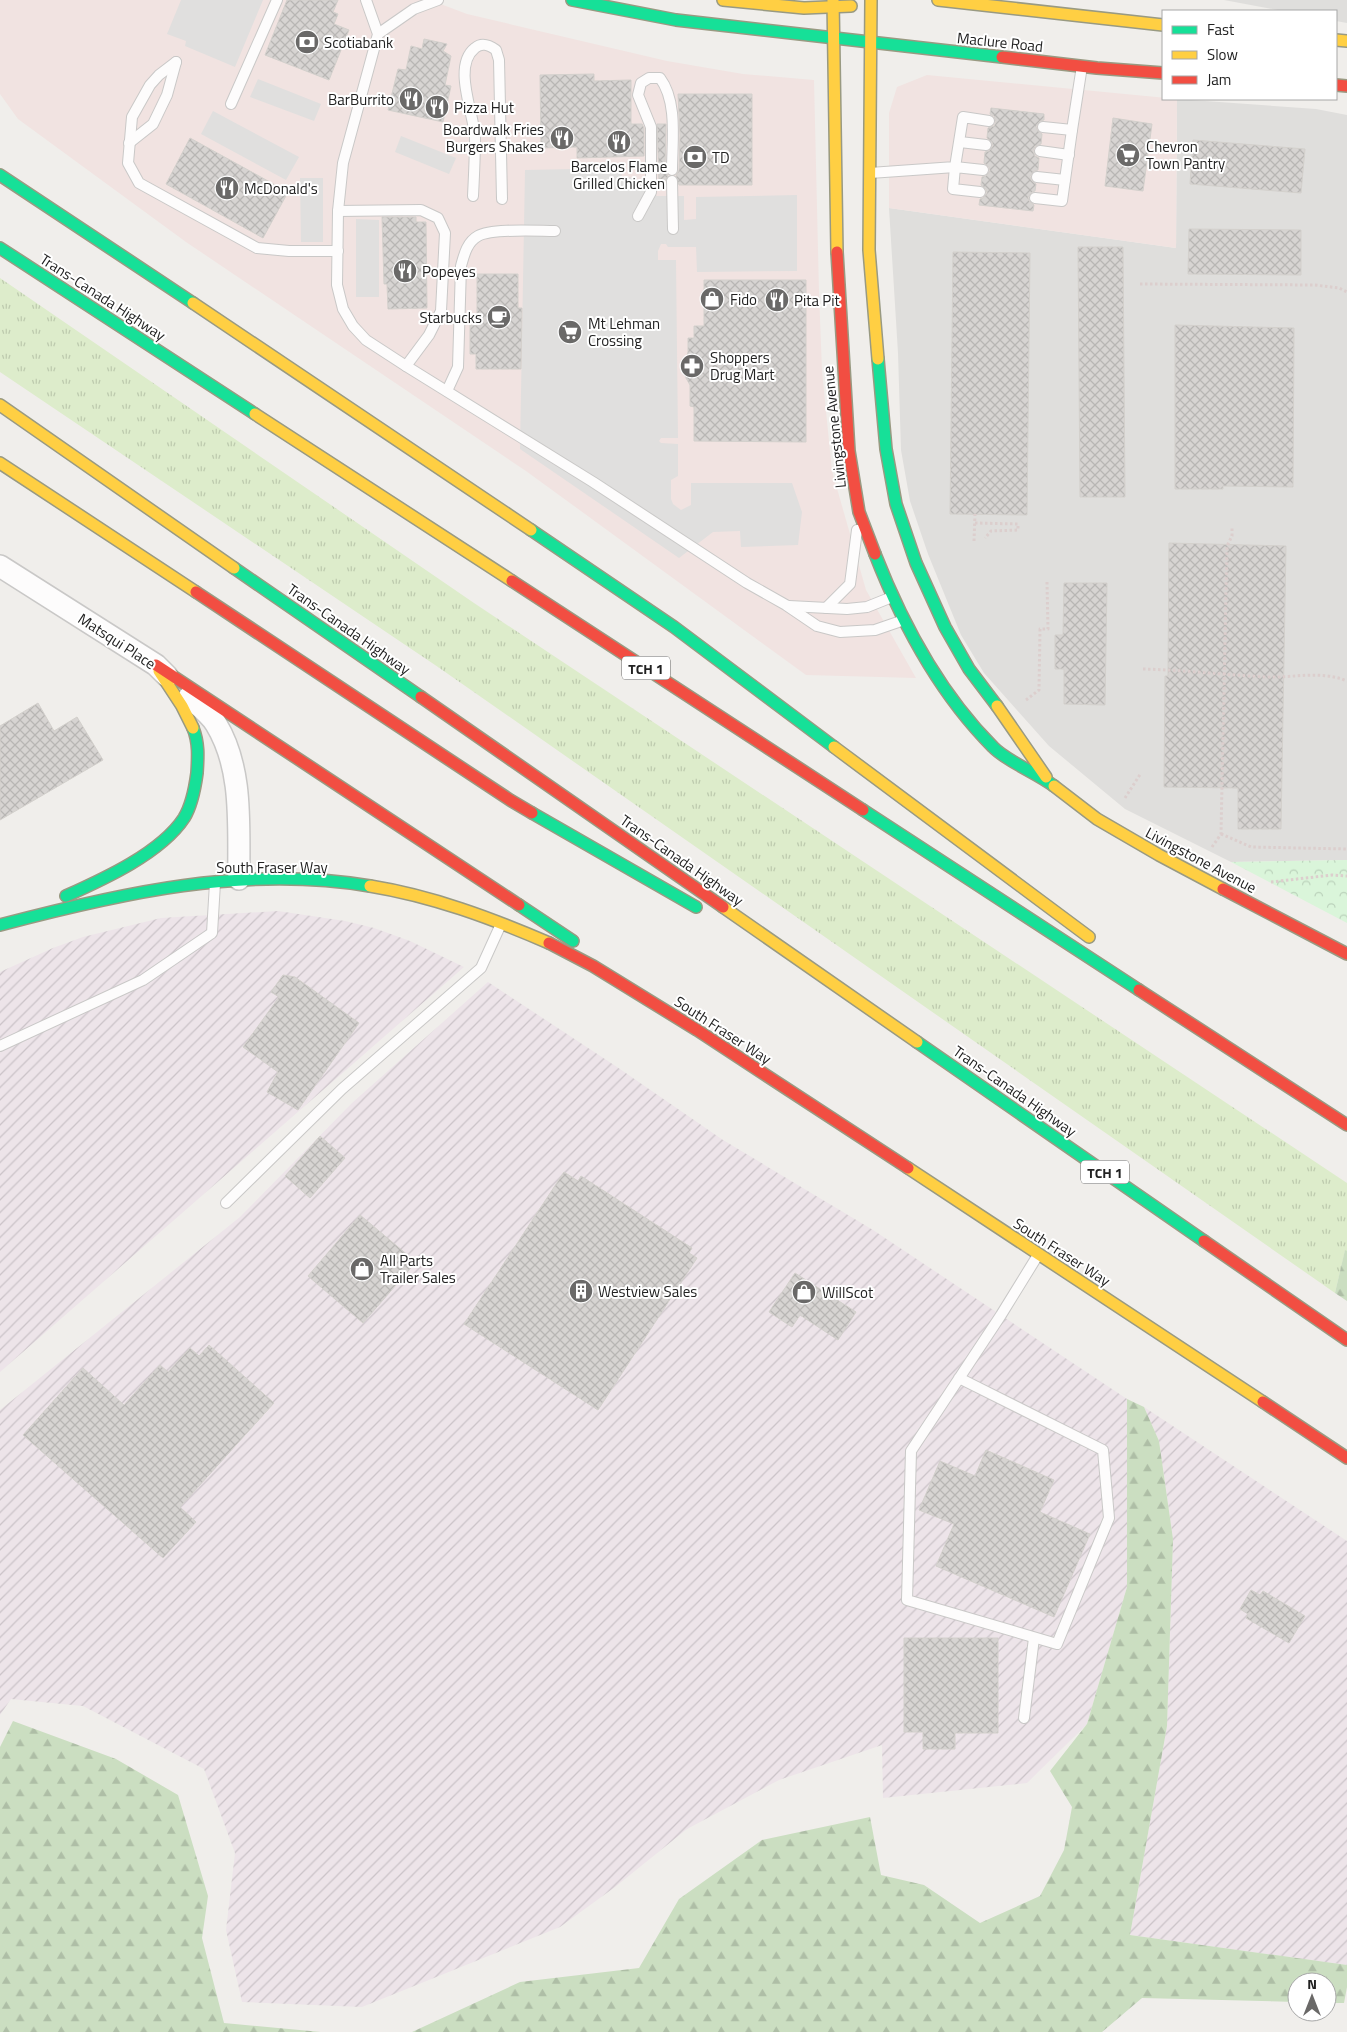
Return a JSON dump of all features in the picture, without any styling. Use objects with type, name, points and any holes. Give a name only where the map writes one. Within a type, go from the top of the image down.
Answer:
[{"type":"main road","name":"Maclure Road","points":[[572,0],[676,20],[1082,66],[1162,73]]},
{"type":"main road","points":[[723,0],[759,4],[833,5],[854,5],[861,0]]},
{"type":"main road","name":"Livingstone Avenue","points":[[871,0],[869,250],[886,449],[896,504],[925,596],[969,668],[1014,728],[1048,781]]},
{"type":"main road","points":[[938,0],[1162,25]]},
{"type":"main road","name":"Livingstone Avenue","points":[[833,5],[837,248],[849,451],[859,512],[907,616],[917,645],[953,700],[994,749],[1048,781],[1097,819],[1159,855],[1347,954]]},
{"type":"main road","points":[[0,161],[110,247]]},
{"type":"main road","points":[[0,175],[674,627],[1095,941]]},
{"type":"main road","name":"Trans-Canada Highway","points":[[0,248],[1347,1125]]},
{"type":"main road","name":"Trans-Canada Highway","points":[[0,405],[1347,1340]]},
{"type":"main road","points":[[0,463],[510,800],[708,915]]},
{"type":"main road","points":[[0,925],[69,895],[106,876],[164,839],[185,816],[196,780],[198,745],[192,724],[156,665]]},
{"type":"main road","points":[[156,665],[610,965],[705,1035]]},
{"type":"main road","name":"South Fraser Way","points":[[0,925],[122,894],[239,879],[315,879],[351,884],[425,899],[501,924],[582,960],[705,1035],[1347,1458]]},
{"type":"main road","points":[[743,935],[864,1004]]},
{"type":"main road","points":[[1158,988],[1293,1089]]},
{"type":"street","name":"Matsqui Place","points":[[0,566],[156,665],[215,723],[231,754],[237,787],[239,879]]},
{"type":"lane","points":[[231,104],[277,0]]},
{"type":"lane","points":[[366,0],[378,34],[343,163],[338,211],[337,285],[343,309],[353,326],[366,340],[406,366],[622,500],[746,583],[786,605],[817,626],[840,632],[876,630],[907,616]]},
{"type":"lane","points":[[378,34],[414,9],[438,0]]},
{"type":"lane","points":[[473,196],[475,135],[464,67],[473,49],[479,45],[488,45],[496,50],[500,60],[502,199]]},
{"type":"lane","points":[[129,143],[153,124],[167,95],[176,62],[159,75],[145,93],[132,117],[129,143],[128,163],[139,182],[257,248],[290,251],[338,251]]},
{"type":"lane","points":[[1035,198],[1062,202],[1082,66]]},
{"type":"lane","points":[[638,216],[651,192],[651,128],[638,95],[641,83],[649,78],[660,78],[667,87],[671,111],[673,229]]},
{"type":"lane","points":[[980,192],[953,189],[962,117],[989,121]]},
{"type":"lane","points":[[1043,127],[1072,130]]},
{"type":"lane","points":[[960,142],[986,145]]},
{"type":"lane","points":[[1040,151],[1069,155]]},
{"type":"lane","points":[[869,173],[956,167],[983,170]]},
{"type":"lane","points":[[1037,176],[1065,180]]},
{"type":"lane","points":[[338,211],[422,210],[438,218],[445,233],[441,311],[429,335],[406,366]]},
{"type":"lane","points":[[447,391],[458,367],[461,266],[465,250],[477,236],[493,232],[555,231]]},
{"type":"lane","points":[[826,608],[850,584],[859,512]]},
{"type":"lane","points":[[786,605],[847,609],[867,607],[898,596]]},
{"type":"lane","points":[[0,1046],[143,980],[212,933],[215,881]]},
{"type":"lane","points":[[226,1203],[342,1089],[480,968],[501,924]]},
{"type":"lane","points":[[959,1378],[1103,1450],[1109,1518],[1057,1644],[907,1600],[911,1451],[959,1378],[1001,1315],[1038,1254]]},
{"type":"lane","points":[[1024,1718],[1034,1638]]},
{"type":"path","points":[[1140,284],[1315,285],[1339,288],[1347,292]]},
{"type":"path","points":[[974,541],[975,514]]},
{"type":"path","points":[[975,523],[1018,524],[1018,530],[991,531],[985,538]]},
{"type":"path","points":[[1212,847],[1222,834],[1227,546],[1232,536],[1232,527]]},
{"type":"path","points":[[1020,706],[1039,690],[1040,628],[1048,628],[1047,582]]},
{"type":"path","points":[[1143,669],[1185,670],[1224,675],[1284,678],[1310,674],[1336,676],[1347,681]]},
{"type":"path","points":[[1124,798],[1142,773]]},
{"type":"path","points":[[1222,834],[1251,847],[1347,849]]},
{"type":"path","points":[[1268,882],[1332,875],[1347,876]]},
{"type":"shaded area","name":"Mt Lehman Crossing","points":[[0,0],[430,0],[467,14],[667,61],[743,74],[814,80],[822,371],[832,471],[866,590],[916,678],[806,675],[526,471],[186,242],[18,119],[0,94]]},
{"type":"shaded area","points":[[181,0],[263,0],[235,67],[185,46],[186,41],[167,34]]},
{"type":"shaded area","points":[[1224,0],[1347,0],[1347,23],[1337,21],[1337,10],[1278,10]]},
{"type":"shaded area","points":[[927,75],[1177,100],[1176,248],[889,208],[889,113],[897,87]]},
{"type":"shaded area","points":[[258,79],[321,104],[314,121],[250,97]]},
{"type":"shaded area","points":[[1177,100],[1316,109],[1347,115],[1347,860],[1231,862],[1125,809],[1049,746],[984,673],[961,635],[928,554],[910,501],[901,450],[898,353],[889,208],[1176,248]]},
{"type":"shaded area","points":[[213,111],[299,157],[286,180],[201,134]]},
{"type":"shaded area","points":[[401,136],[456,158],[449,174],[395,152]]},
{"type":"shaded area","points":[[621,168],[622,178],[630,177],[657,196],[684,196],[684,220],[696,219],[696,197],[797,195],[797,271],[697,272],[696,247],[668,247],[666,244],[661,244],[658,251],[658,260],[676,260],[678,438],[661,438],[659,441],[661,443],[678,444],[678,476],[671,480],[671,499],[673,504],[681,510],[691,505],[691,483],[792,483],[802,512],[798,545],[741,547],[740,531],[713,532],[679,558],[520,449],[525,170]]},
{"type":"shaded area","points":[[300,178],[323,178],[323,242],[301,242]]},
{"type":"shaded area","points":[[356,219],[379,220],[379,297],[356,297]]},
{"type":"shaded area","points":[[278,911],[345,921],[374,928],[410,941],[464,967],[0,1372],[0,972],[53,948],[83,937],[161,918]]},
{"type":"shaded area","points":[[488,982],[723,1140],[873,1230],[1127,1399],[1127,1587],[1087,1724],[1027,1783],[883,1798],[882,1745],[779,1780],[687,1829],[615,1887],[560,1927],[362,2007],[242,2002],[226,1930],[235,1853],[204,1769],[83,1706],[11,1699],[0,1715],[0,1410],[240,1217],[352,1103]]},
{"type":"shaded area","points":[[1144,1407],[1347,1541],[1347,1965],[1130,1935],[1167,1726],[1173,1539],[1159,1441]]},
{"type":"green space","points":[[0,278],[474,603],[1347,1183],[1347,1251],[1345,1251],[1335,1293],[438,667],[0,372]]},
{"type":"green space","points":[[1347,860],[1347,923],[1231,862]]},
{"type":"green space","points":[[1345,1250],[1347,1251],[1347,1301],[1335,1293]]},
{"type":"green space","points":[[1127,1399],[1144,1407],[1159,1441],[1173,1539],[1167,1726],[1130,1935],[1347,1965],[1347,1987],[1344,2003],[1337,2003],[1337,1972],[1287,1972],[1287,2002],[1142,1998],[1102,2032],[412,2032],[520,1982],[639,1968],[679,1899],[762,1840],[870,1817],[881,1875],[924,1885],[980,1923],[1040,1896],[1064,1850],[1072,1807],[1050,1771],[1087,1724],[1127,1587]]},
{"type":"green space","points":[[13,1721],[116,1759],[178,1795],[208,1896],[202,1938],[224,2023],[321,2032],[0,2032],[0,1747]]},
{"type":"building","name":"Scotiabank","points":[[287,0],[338,0],[333,12],[338,14],[334,24],[349,30],[329,80],[265,55]]},
{"type":"building","points":[[424,39],[447,44],[443,51],[451,56],[445,85],[451,86],[443,122],[388,110],[398,69],[406,70],[411,46],[422,49]]},
{"type":"building","points":[[594,74],[594,81],[631,80],[631,124],[642,124],[644,128],[644,156],[577,158],[577,147],[541,148],[540,75]]},
{"type":"building","points":[[678,94],[752,94],[752,185],[679,185],[676,176],[679,170],[680,135]]},
{"type":"building","points":[[991,108],[1044,114],[1044,120],[1040,121],[1036,126],[1037,130],[1042,134],[1041,144],[1035,146],[1033,151],[1035,156],[1039,158],[1038,170],[1034,171],[1030,176],[1031,180],[1036,184],[1035,191],[1028,197],[1029,201],[1034,205],[1033,211],[979,205],[980,199],[987,193],[986,189],[981,185],[982,177],[986,176],[990,171],[989,167],[984,163],[985,152],[989,151],[993,146],[992,142],[987,138],[988,128],[994,126],[996,122],[994,116],[990,114]]},
{"type":"building","name":"Chevron Town Pantry","points":[[1113,118],[1152,124],[1143,191],[1105,186]]},
{"type":"building","points":[[657,124],[666,124],[665,170],[668,176],[665,181],[659,181]]},
{"type":"building","name":"McDonald's","points":[[190,138],[288,192],[263,238],[166,184]]},
{"type":"building","points":[[1193,140],[1305,149],[1301,193],[1190,184]]},
{"type":"building","name":"Popeyes","points":[[382,217],[416,217],[416,222],[426,222],[427,308],[388,309],[387,284],[384,284]]},
{"type":"building","points":[[1189,229],[1301,230],[1301,275],[1188,274]]},
{"type":"building","points":[[1078,247],[1123,247],[1125,497],[1080,497]]},
{"type":"building","points":[[953,252],[1030,253],[1027,515],[950,514]]},
{"type":"building","name":"Starbucks","points":[[477,274],[518,274],[518,308],[522,308],[521,369],[476,369],[476,354],[470,354],[470,325],[477,325]]},
{"type":"building","points":[[704,280],[806,280],[806,442],[694,441],[694,407],[690,406],[690,385],[686,378],[685,363],[688,352],[688,338],[694,338],[694,326],[704,326]]},
{"type":"building","points":[[1175,325],[1294,328],[1293,487],[1223,486],[1223,489],[1175,489]]},
{"type":"building","points":[[1169,543],[1286,546],[1281,829],[1238,829],[1238,788],[1164,787],[1165,676],[1168,676]]},
{"type":"building","points":[[1064,583],[1107,583],[1105,705],[1064,704],[1064,669],[1055,669],[1055,635],[1063,635]]},
{"type":"building","points":[[38,703],[54,731],[77,717],[103,760],[0,820],[0,726]]},
{"type":"building","points":[[283,975],[295,977],[359,1023],[298,1110],[267,1092],[278,1072],[243,1047],[279,997],[271,992]]},
{"type":"building","points":[[320,1136],[345,1158],[310,1198],[285,1176]]},
{"type":"building","name":"Westview Sales","points":[[564,1172],[578,1181],[581,1176],[692,1248],[689,1253],[697,1258],[598,1410],[464,1324]]},
{"type":"building","name":"All Parts Trailer Sales","points":[[360,1215],[416,1262],[363,1323],[308,1276]]},
{"type":"building","name":"WillScot","points":[[795,1273],[856,1312],[838,1340],[800,1315],[792,1327],[769,1312]]},
{"type":"building","points":[[209,1345],[274,1403],[180,1507],[196,1522],[163,1558],[23,1435],[83,1368],[124,1405],[160,1365],[168,1372],[190,1348],[199,1356]]},
{"type":"building","points":[[986,1450],[1054,1480],[1040,1512],[1090,1534],[1054,1617],[936,1566],[954,1524],[919,1510],[940,1461],[975,1476]]},
{"type":"building","points":[[1251,1590],[1260,1595],[1263,1591],[1305,1616],[1289,1643],[1246,1618],[1248,1614],[1240,1609]]},
{"type":"building","points":[[904,1638],[998,1638],[998,1733],[955,1733],[955,1749],[923,1749],[923,1732],[904,1732]]},
{"type":"traffic: fast","points":[[572,0],[676,20],[1002,57]]},
{"type":"traffic: fast","points":[[0,175],[193,303]]},
{"type":"traffic: fast","points":[[0,248],[255,414]]},
{"type":"traffic: fast","points":[[878,359],[886,449],[896,504],[916,563],[945,627],[969,669],[997,706]]},
{"type":"traffic: fast","points":[[531,530],[674,627],[834,747]]},
{"type":"traffic: fast","points":[[875,554],[910,631],[939,681],[956,704],[993,747],[1054,786]]},
{"type":"traffic: fast","points":[[234,568],[421,697]]},
{"type":"traffic: fast","points":[[66,896],[97,882],[147,854],[174,831],[184,818],[191,802],[197,773],[198,756],[193,728]]},
{"type":"traffic: fast","points":[[863,810],[1139,990]]},
{"type":"traffic: fast","points":[[532,813],[696,907]]},
{"type":"traffic: fast","points":[[0,925],[91,902],[137,893],[229,881],[323,880],[370,886]]},
{"type":"traffic: fast","points":[[519,905],[573,941]]},
{"type":"traffic: fast","points":[[917,1042],[1204,1241]]},
{"type":"traffic: slow","points":[[723,0],[804,8],[851,6]]},
{"type":"traffic: slow","points":[[833,0],[837,252]]},
{"type":"traffic: slow","points":[[871,0],[869,250],[878,359]]},
{"type":"traffic: slow","points":[[938,0],[1162,25]]},
{"type":"traffic: slow","points":[[1337,40],[1347,41]]},
{"type":"traffic: slow","points":[[193,303],[531,530]]},
{"type":"traffic: slow","points":[[0,405],[234,568]]},
{"type":"traffic: slow","points":[[255,414],[512,581]]},
{"type":"traffic: slow","points":[[0,463],[196,592]]},
{"type":"traffic: slow","points":[[159,671],[182,706],[193,728]]},
{"type":"traffic: slow","points":[[997,706],[1046,777]]},
{"type":"traffic: slow","points":[[834,747],[1089,937]]},
{"type":"traffic: slow","points":[[1054,786],[1097,819],[1223,889]]},
{"type":"traffic: slow","points":[[370,886],[393,890],[461,909],[549,943]]},
{"type":"traffic: slow","points":[[723,907],[917,1042]]},
{"type":"traffic: slow","points":[[908,1168],[1263,1402]]},
{"type":"traffic: jam","points":[[1002,57],[1097,68],[1162,73]]},
{"type":"traffic: jam","points":[[1337,85],[1347,86]]},
{"type":"traffic: jam","points":[[837,252],[849,451],[859,512],[875,554]]},
{"type":"traffic: jam","points":[[512,581],[863,810]]},
{"type":"traffic: jam","points":[[196,592],[532,813]]},
{"type":"traffic: jam","points":[[156,665],[519,905]]},
{"type":"traffic: jam","points":[[421,697],[723,907]]},
{"type":"traffic: jam","points":[[1223,889],[1347,954]]},
{"type":"traffic: jam","points":[[549,943],[593,966],[697,1030],[908,1168]]},
{"type":"traffic: jam","points":[[1139,990],[1347,1125]]},
{"type":"traffic: jam","points":[[1204,1241],[1347,1340]]},
{"type":"traffic: jam","points":[[1263,1402],[1347,1458]]},
{"type":"place","name":"Scotiabank","points":[[307,42]]},
{"type":"place","name":"BarBurrito","points":[[411,99]]},
{"type":"place","name":"Pizza Hut","points":[[437,107]]},
{"type":"place","name":"Boardwalk Fries Burgers Shakes","points":[[562,138]]},
{"type":"place","name":"Barcelos Flame Grilled Chicken","points":[[619,142]]},
{"type":"place","name":"Chevron Town Pantry","points":[[1128,155]]},
{"type":"place","name":"TD","points":[[695,157]]},
{"type":"place","name":"McDonald's","points":[[227,188]]},
{"type":"place","name":"Popeyes","points":[[405,271]]},
{"type":"place","name":"Fido","points":[[712,299]]},
{"type":"place","name":"Pita Pit","points":[[777,300]]},
{"type":"place","name":"Starbucks","points":[[499,317]]},
{"type":"place","name":"Mt Lehman Crossing","points":[[570,332]]},
{"type":"place","name":"Shoppers Drug Mart","points":[[692,366]]},
{"type":"place","name":"All Parts Trailer Sales","points":[[362,1269]]},
{"type":"place","name":"Westview Sales","points":[[581,1291]]},
{"type":"place","name":"WillScot","points":[[804,1292]]}]
